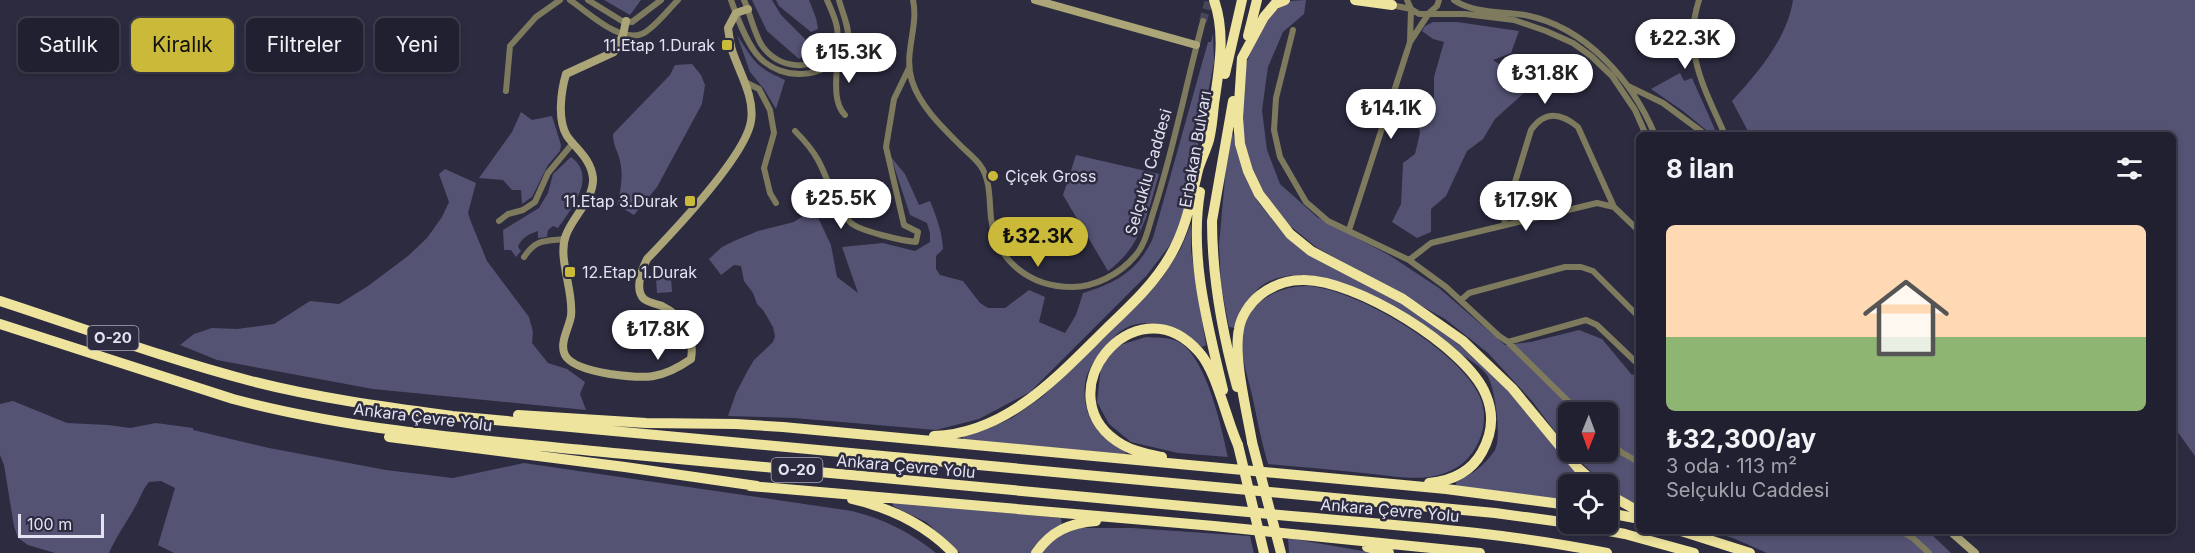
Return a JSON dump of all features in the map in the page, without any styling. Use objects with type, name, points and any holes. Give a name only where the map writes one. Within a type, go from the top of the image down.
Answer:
[{"type":"highway","points":[[864,435],[938,436],[978,428],[1010,413],[1048,385],[1144,291],[1170,257],[1189,211],[1198,169],[1209,138],[1222,38],[1214,0]]},
{"type":"highway","name":"Erbakan Bulvarı","points":[[1238,445],[1210,336],[1199,272],[1198,205],[1209,138],[1242,0]]},
{"type":"highway","name":"Erbakan Bulvarı","points":[[1252,442],[1222,321],[1215,279],[1212,221],[1242,58],[1257,0]]},
{"type":"highway","points":[[1285,0],[1275,4],[1264,17],[1242,58],[1238,118],[1240,144],[1255,187],[1277,219],[1311,251],[1402,299],[1463,341],[1512,388],[1585,474]]},
{"type":"highway","points":[[1354,0],[1392,5]]},
{"type":"highway","points":[[1281,553],[1252,442],[1237,342],[1240,322],[1246,310],[1262,293],[1289,281],[1303,279],[1320,281],[1352,290],[1416,326],[1460,360],[1482,386],[1489,404],[1491,422],[1488,440],[1481,454],[1470,466],[1449,480],[1430,483],[1361,482]]},
{"type":"highway","name":"Ankara Çevre Yolu","points":[[0,301],[225,374],[335,399],[452,416],[1484,512],[1558,521]]},
{"type":"highway","name":"Ankara Çevre Yolu","points":[[0,324],[234,399],[272,409],[402,432],[1465,531],[1539,540],[1607,553]]},
{"type":"highway","points":[[1264,553],[1238,445],[1203,357],[1188,340],[1167,331],[1148,329],[1119,339],[1104,353],[1094,373],[1091,396],[1097,419],[1113,439],[1130,449],[1144,453],[1287,475]]},
{"type":"highway","points":[[285,388],[390,403],[480,412],[646,423],[760,425],[1510,496],[1558,503]]},
{"type":"highway","points":[[272,409],[366,433],[421,442],[842,497],[880,506],[913,521],[953,553]]},
{"type":"highway","points":[[750,486],[1214,526],[1480,553]]},
{"type":"highway","points":[[1618,500],[1636,510]]},
{"type":"highway","points":[[1618,515],[1636,518]]},
{"type":"highway","points":[[1036,553],[1048,538],[1073,524],[1088,522],[1214,526]]},
{"type":"highway","name":"Ankara Çevre Yolu","points":[[1618,533],[1694,553]]},
{"type":"highway","points":[[1287,534],[1389,553]]},
{"type":"highway","points":[[1691,534],[1751,553]]},
{"type":"highway","points":[[1702,534],[1751,553]]},
{"type":"street","points":[[506,91],[510,46],[536,17],[560,0]]},
{"type":"street","points":[[570,0],[612,31],[628,36],[643,33],[678,0]]},
{"type":"street","points":[[588,0],[622,21],[632,22],[660,0]]},
{"type":"street","points":[[731,0],[735,14],[759,57],[770,65],[797,74],[812,74],[825,69],[837,60],[848,44],[849,33],[839,0]]},
{"type":"street","points":[[744,0],[761,45],[768,54],[800,67],[818,63],[832,52],[837,40],[836,22],[827,0]]},
{"type":"street","name":"Selçuklu Caddesi","points":[[913,0],[915,8],[909,45],[909,68],[912,82],[923,103],[947,132],[981,165],[990,194],[991,220],[996,239],[1012,266],[1038,282],[1066,287],[1086,287],[1103,280],[1136,256],[1145,240],[1159,195],[1203,21]]},
{"type":"street","points":[[1035,0],[1196,45]]},
{"type":"street","points":[[1070,10],[1072,0]]},
{"type":"street","points":[[1374,0],[1411,9],[1419,14],[1465,14],[1514,20],[1573,43],[1612,76],[1635,110],[1645,132]]},
{"type":"street","points":[[1407,0],[1411,9],[1410,42]]},
{"type":"street","points":[[1348,230],[1410,42],[1439,0]]},
{"type":"street","points":[[1454,0],[1478,10],[1503,11],[1531,16],[1571,33],[1615,70],[1633,93],[1653,132]]},
{"type":"street","points":[[1699,0],[1692,20],[1693,47],[1699,76],[1724,132]]},
{"type":"street","points":[[626,21],[623,34],[614,52],[566,74],[561,89],[562,124],[566,135],[589,163],[593,180],[589,195],[565,239],[563,250],[570,289],[571,315],[563,347],[572,363],[605,373],[644,379],[675,370],[691,359],[693,348],[687,326],[678,316],[644,299],[640,291],[642,270],[647,259],[726,169],[743,142],[752,121],[751,104],[733,51],[728,28],[735,14],[748,9]]},
{"type":"street","points":[[1293,30],[1276,98],[1275,130],[1280,157],[1306,202],[1328,221],[1409,260],[1446,287],[1508,342],[1569,402]]},
{"type":"street","points":[[837,60],[836,93],[840,109],[845,115]]},
{"type":"street","points":[[795,131],[810,146],[818,159],[838,205],[852,224],[902,241],[916,242],[918,232],[904,225],[886,147],[894,99],[909,68]]},
{"type":"street","points":[[745,82],[759,89],[770,110],[774,133],[764,168],[770,193],[776,203]]},
{"type":"street","points":[[1627,85],[1663,103],[1702,132]]},
{"type":"street","points":[[1505,225],[1504,218],[1531,130],[1538,120],[1553,115],[1568,118],[1578,127],[1614,207],[1636,228]]},
{"type":"street","points":[[499,221],[508,214],[523,210],[535,202],[548,173],[573,143]]},
{"type":"street","points":[[1409,260],[1431,243],[1597,203],[1614,207]]},
{"type":"street","points":[[524,257],[532,245],[565,239]]},
{"type":"street","points":[[1461,300],[1469,293],[1544,272],[1565,267],[1581,267],[1593,271],[1636,314]]},
{"type":"street","points":[[1508,342],[1586,320],[1597,325],[1636,362]]},
{"type":"street","points":[[1618,449],[1636,461]]},
{"type":"street","points":[[1906,534],[1929,553]]},
{"type":"street","points":[[1953,534],[1975,553]]},
{"type":"shaded area","points":[[604,0],[641,0],[630,15]]},
{"type":"shaded area","points":[[752,0],[772,0],[781,15],[805,39],[808,54],[799,59],[767,31]]},
{"type":"shaded area","points":[[776,0],[809,0],[818,29],[811,32],[779,6]]},
{"type":"shaded area","points":[[1306,0],[1304,14],[1283,32],[1268,67],[1262,110],[1267,150],[1280,184],[1317,217],[1389,255],[1439,288],[1505,345],[1531,342],[1579,330],[1602,339],[1632,375],[1636,373],[1636,504],[1618,495],[1618,474],[1593,474],[1581,462],[1618,462],[1618,402],[1558,402],[1558,435],[1532,401],[1488,353],[1445,319],[1316,247],[1284,221],[1265,196],[1244,156],[1241,131],[1243,72],[1256,38],[1269,15],[1289,1]]},
{"type":"shaded area","points":[[1793,0],[2195,0],[2195,456],[2176,430],[2176,132],[1748,132],[1732,101],[1770,54],[1790,14]]},
{"type":"shaded area","points":[[1433,22],[1457,22],[1519,31],[1511,53],[1493,60],[1532,86],[1495,119],[1483,139],[1467,151],[1446,196],[1431,209],[1431,232],[1417,238],[1392,222],[1401,204],[1403,163],[1415,154],[1420,133],[1417,118],[1425,106],[1434,101],[1434,77],[1444,42],[1433,39],[1422,31],[1425,26]]},
{"type":"shaded area","points":[[1213,33],[1214,62],[1186,207],[1177,236],[1147,275],[1030,392],[979,419],[936,430],[794,418],[728,416],[736,393],[748,370],[754,360],[773,342],[775,336],[773,327],[744,281],[741,266],[734,265],[721,275],[709,259],[722,247],[734,241],[758,231],[794,222],[814,209],[831,245],[837,277],[858,293],[842,247],[883,243],[915,251],[930,242],[927,223],[910,215],[891,157],[905,174],[919,205],[930,201],[939,225],[943,249],[936,256],[936,269],[940,275],[963,281],[980,303],[988,308],[1005,308],[1029,290],[1045,297],[1039,322],[1065,333],[1076,315],[1083,293],[1106,285],[1125,274],[1140,259],[1153,238],[1208,42],[1211,42]]},
{"type":"shaded area","points":[[737,35],[761,67],[785,80],[776,109],[750,72]]},
{"type":"shaded area","points":[[692,64],[701,75],[705,85],[702,104],[657,187],[634,215],[617,205],[622,175],[613,134],[670,75],[675,65]]},
{"type":"shaded area","points":[[1680,73],[1684,81],[1692,78],[1716,132],[1709,132],[1651,89]]},
{"type":"shaded area","points":[[521,112],[532,120],[552,116],[561,145],[560,151],[548,165],[532,197],[522,204],[521,190],[512,190],[503,180],[479,178],[512,132]]},
{"type":"shaded area","points":[[1229,134],[1233,134],[1247,180],[1258,202],[1288,239],[1410,307],[1488,367],[1558,450],[1558,462],[1568,462],[1579,474],[1558,474],[1558,502],[1455,487],[1457,481],[1478,469],[1487,460],[1497,444],[1498,424],[1495,401],[1490,381],[1481,368],[1393,307],[1339,282],[1313,276],[1288,276],[1266,283],[1256,291],[1235,328],[1229,327],[1221,285],[1219,245]]},
{"type":"shaded area","points":[[1076,155],[1159,174],[1147,215],[1136,239],[1129,251],[1108,271],[1063,195]]},
{"type":"shaded area","points":[[571,157],[579,165],[582,183],[580,193],[558,228],[553,226],[548,230],[547,237],[538,238],[538,231],[526,237],[519,244],[521,251],[516,257],[511,250],[504,250],[503,230],[539,208],[548,193],[553,174]]},
{"type":"shaded area","points":[[445,169],[476,183],[468,213],[487,261],[529,317],[533,332],[532,343],[548,363],[567,369],[585,382],[580,394],[586,410],[373,389],[217,360],[180,345],[194,334],[212,328],[237,329],[274,324],[310,301],[339,304],[368,286],[408,256],[427,238],[442,217],[449,202],[439,174]]},
{"type":"shaded area","points":[[1191,224],[1191,251],[1206,345],[1202,347],[1184,335],[1163,326],[1141,324],[1131,326],[1119,332],[1104,348],[1093,362],[1086,378],[1084,395],[1093,424],[1107,439],[1125,449],[1126,454],[963,441],[963,436],[988,429],[1012,418],[1042,397],[1162,278],[1181,248]]},
{"type":"shaded area","points":[[671,277],[672,292],[657,293],[656,278]]},
{"type":"shaded area","points":[[1306,286],[1327,289],[1351,297],[1404,325],[1430,342],[1469,379],[1480,397],[1484,419],[1479,441],[1463,463],[1439,475],[1414,478],[1268,464],[1244,361],[1242,340],[1244,328],[1248,317],[1262,300],[1282,290]]},
{"type":"shaded area","points":[[1146,337],[1174,340],[1185,346],[1195,358],[1210,391],[1228,457],[1178,453],[1131,442],[1109,424],[1097,402],[1101,367],[1117,346]]},
{"type":"shaded area","points":[[13,401],[67,423],[130,428],[156,423],[193,428],[193,430],[269,448],[386,470],[453,478],[524,463],[852,511],[896,527],[936,553],[174,553],[158,545],[175,488],[161,481],[149,482],[109,553],[55,553],[28,545],[18,538],[14,526],[4,465],[0,455],[0,404]]},
{"type":"shaded area","points":[[893,502],[1061,518],[1062,524],[1032,553],[960,553],[926,522],[893,506]]},
{"type":"shaded area","points":[[1073,528],[1132,528],[1250,536],[1254,553],[1041,553],[1055,536]]},
{"type":"shaded area","points":[[1720,534],[1931,534],[1951,553],[1767,553]]},
{"type":"shaded area","points":[[1288,538],[1374,553],[1289,553]]},
{"type":"tunnel","points":[[1203,21],[1209,0]]},
{"type":"place","name":"11.Etap 1.Durak","points":[[727,45]]},
{"type":"place","name":"Çiçek Gross","points":[[993,176]]},
{"type":"place","name":"11.Etap 3.Durak","points":[[690,201]]},
{"type":"place","name":"12.Etap 1.Durak","points":[[570,272]]}]
